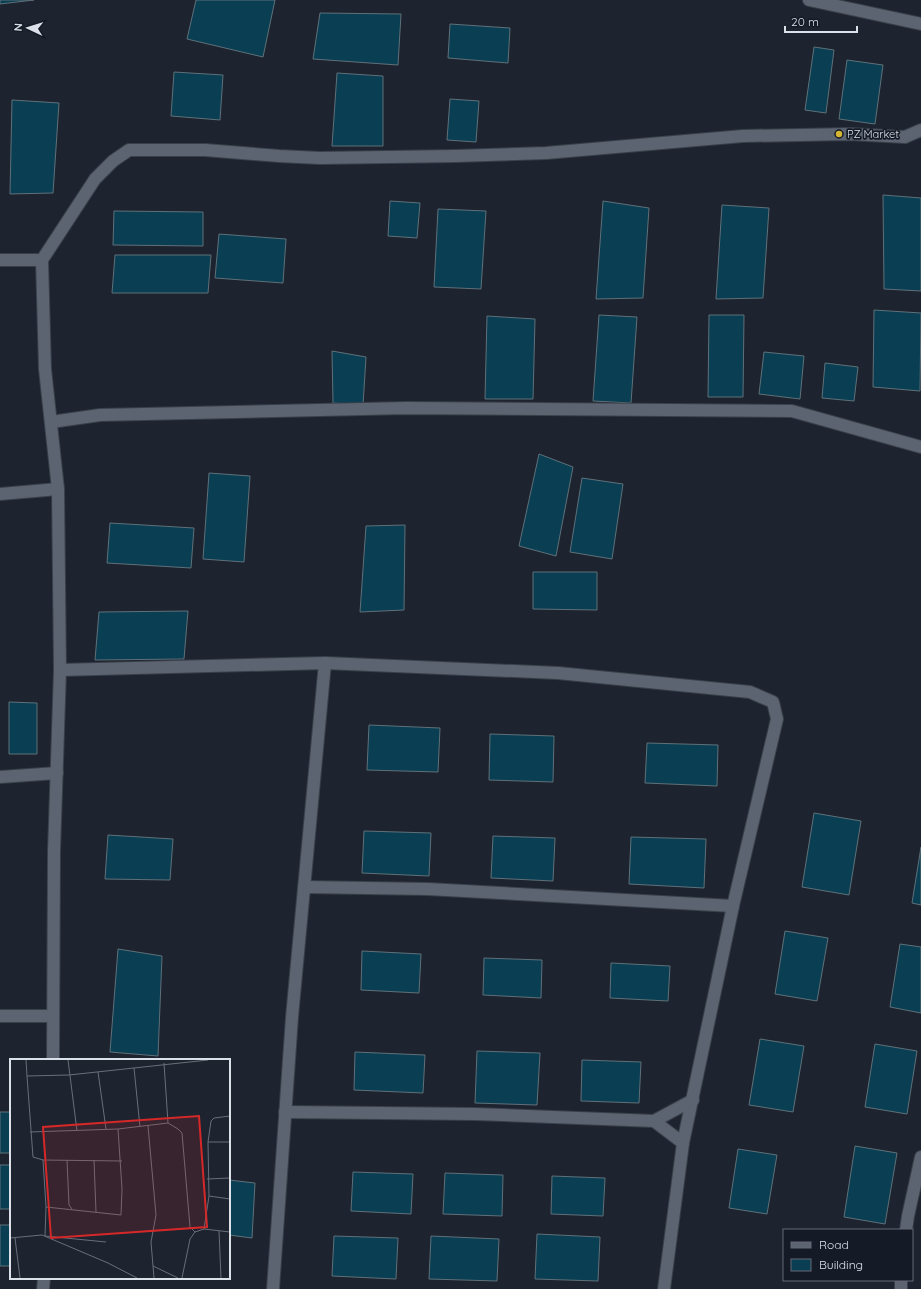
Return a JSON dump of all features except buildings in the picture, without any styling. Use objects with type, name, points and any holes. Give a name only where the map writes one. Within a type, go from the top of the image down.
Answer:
[{"type":"street","points":[[809,0],[921,24]]},
{"type":"street","points":[[53,1059],[54,852],[60,670],[58,489],[45,369],[42,260],[95,179],[113,160],[129,150],[205,150],[320,158],[449,156],[546,153],[743,136],[850,134],[905,137],[921,130]]},
{"type":"street","points":[[0,260],[42,260]]},
{"type":"street","points":[[51,422],[100,415],[398,409],[792,410],[921,447]]},
{"type":"street","points":[[0,494],[58,489]]},
{"type":"street","points":[[60,670],[325,663],[558,673],[750,692],[773,702],[777,719],[733,906],[683,1143],[664,1289]]},
{"type":"street","points":[[273,1289],[292,1017],[325,663]]},
{"type":"street","points":[[0,777],[57,773]]},
{"type":"street","points":[[304,886],[428,889],[733,906]]},
{"type":"street","points":[[0,1016],[53,1016]]},
{"type":"street","points":[[285,1112],[475,1114],[654,1121],[693,1100]]},
{"type":"street","points":[[654,1121],[683,1143]]},
{"type":"street","points":[[906,1229],[921,1156]]},
{"type":"street","points":[[43,1289],[44,1279]]},
{"type":"place","name":"PZ Market","points":[[839,134]]}]
